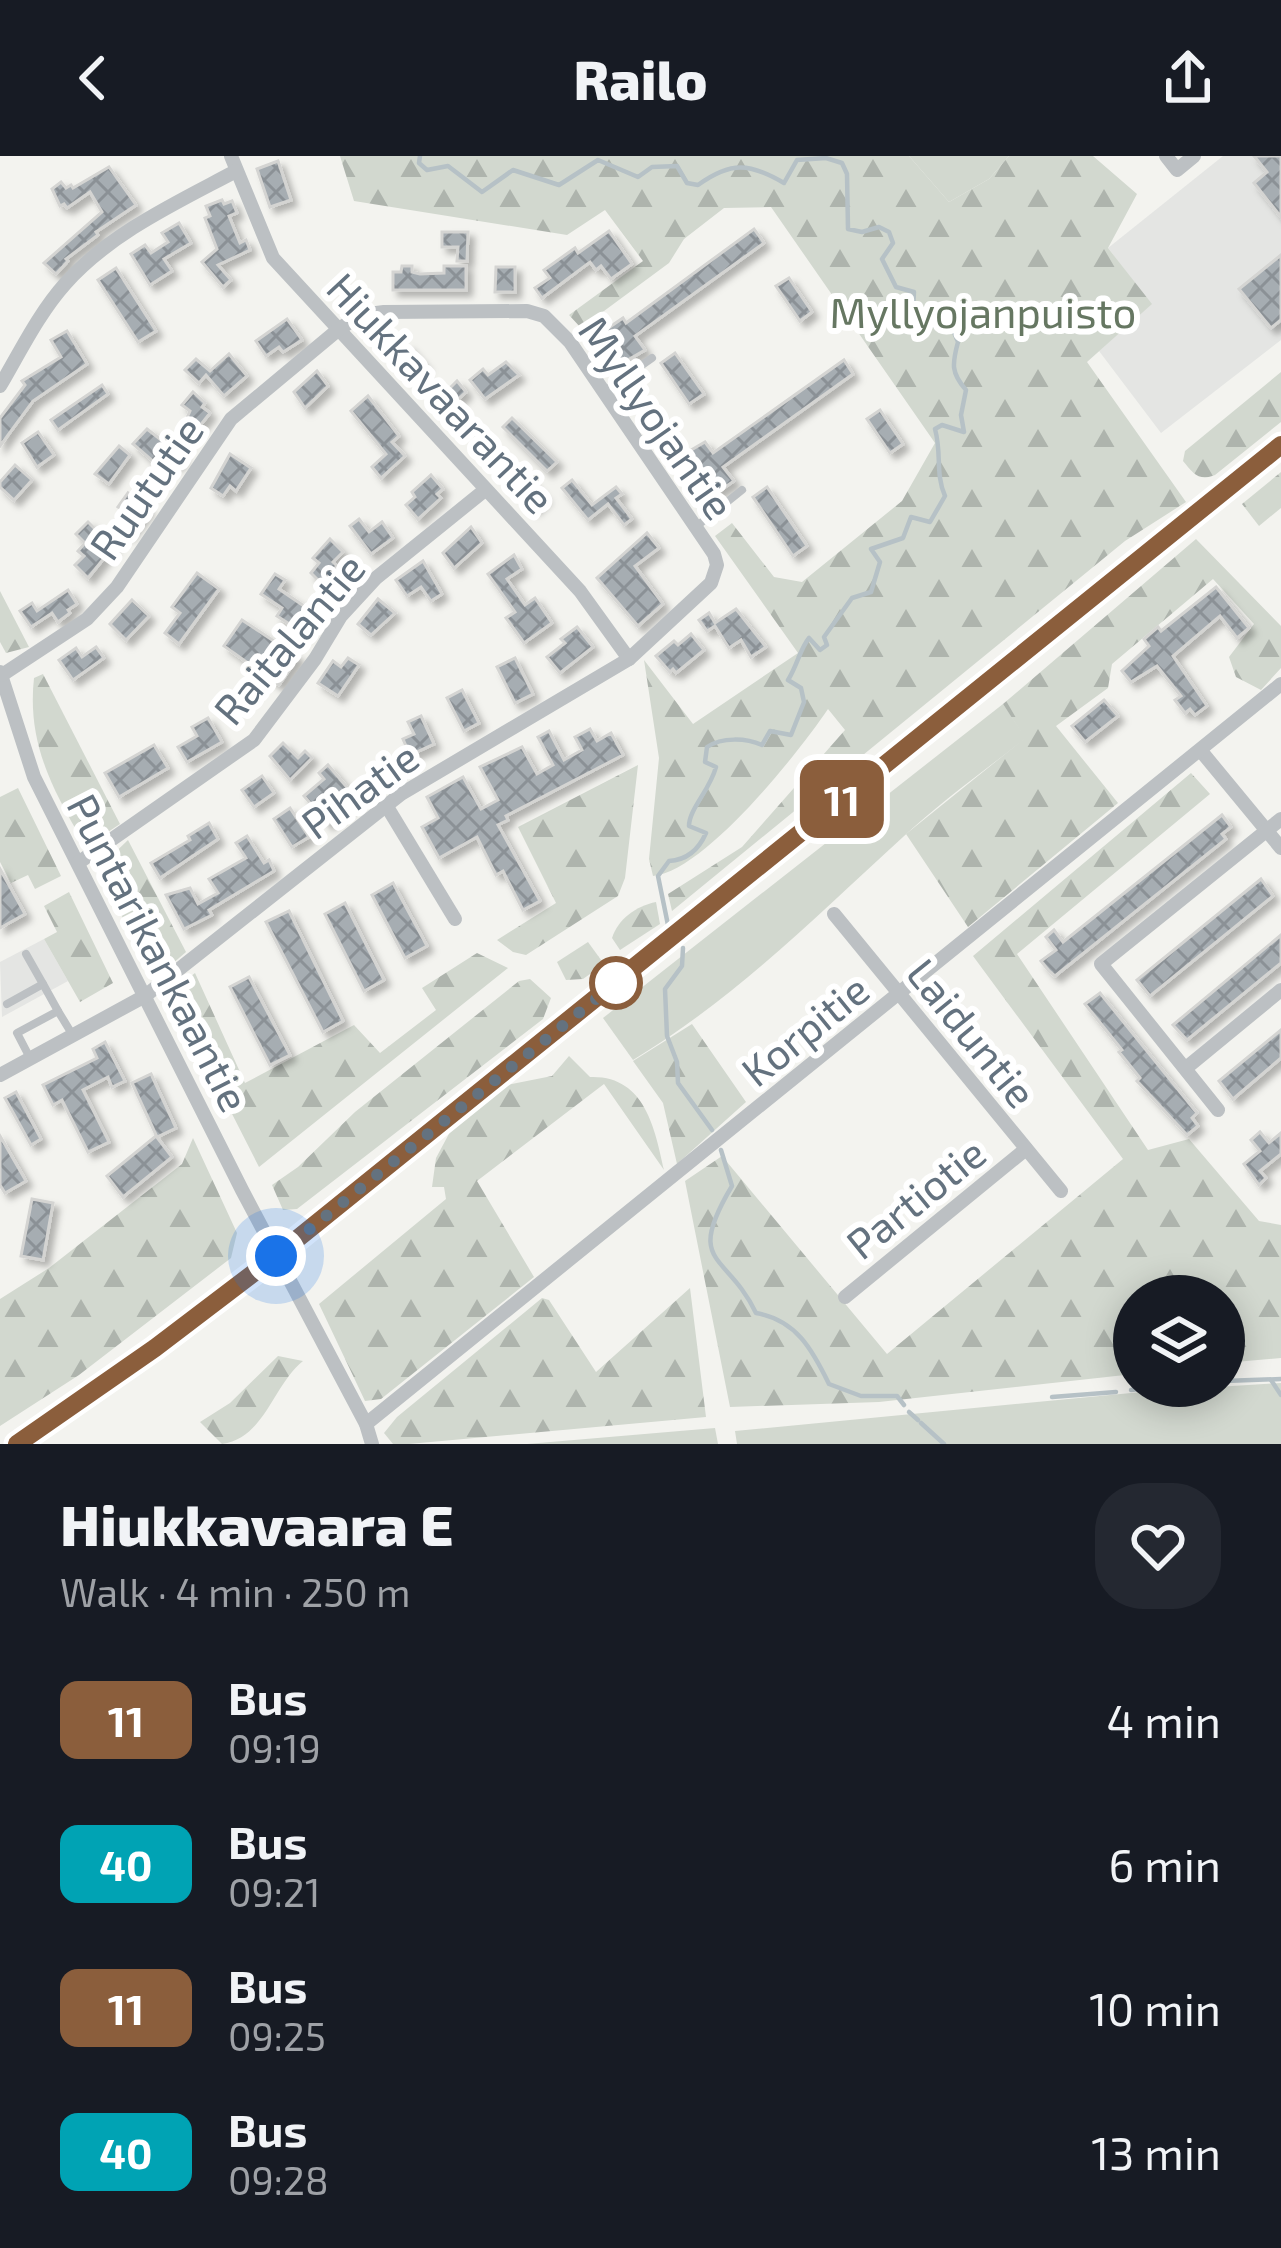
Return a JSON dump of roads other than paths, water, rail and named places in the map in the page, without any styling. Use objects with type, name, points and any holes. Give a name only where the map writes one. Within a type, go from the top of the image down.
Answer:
[{"type":"street","points":[[1166,156],[1177,170],[1194,156]]},
{"type":"street","points":[[0,386],[47,309],[78,272],[234,163]]},
{"type":"street","name":"Hiukkavaarantie","points":[[234,163],[273,258],[580,591],[629,659]]},
{"type":"street","name":"Myllyojantie","points":[[339,329],[361,315],[384,312],[527,311],[544,316],[570,342],[714,554],[711,583],[629,659]]},
{"type":"street","name":"Ruututie","points":[[1,674],[87,619],[117,587],[231,419],[339,329]]},
{"type":"street","points":[[17,1444],[276,1256],[1281,445]]},
{"type":"street","name":"Raitalantie","points":[[78,863],[254,740],[341,616],[364,591],[485,490]]},
{"type":"street","name":"Pihatie","points":[[0,1075],[145,996],[386,805],[629,659]]},
{"type":"street","name":"Puntarikankaantie","points":[[1,674],[34,776],[366,1424],[372,1444]]},
{"type":"street","name":"Korpitie","points":[[366,1424],[1281,684]]},
{"type":"street","points":[[1201,751],[1281,848]]},
{"type":"street","points":[[386,805],[455,919]]},
{"type":"street","points":[[1218,1110],[1101,964],[1281,819]]},
{"type":"street","name":"Laiduntie","points":[[834,914],[1061,1191]]},
{"type":"street","points":[[1186,1068],[1281,990]]},
{"type":"street","name":"Partiotie","points":[[845,1297],[1026,1149]]},
{"type":"lane","points":[[604,392],[652,358]]},
{"type":"lane","points":[[695,527],[742,490]]},
{"type":"lane","points":[[26,954],[72,1036]]},
{"type":"lane","points":[[7,1004],[43,984]]},
{"type":"lane","points":[[30,1058],[17,1033],[58,1011]]},
{"type":"waterway","points":[[420,156],[419,163],[427,170],[448,166],[482,192],[513,170],[559,185],[598,160],[638,177],[652,167],[677,166],[687,183],[698,185],[721,172],[741,168],[784,183],[797,160],[826,158],[842,163],[847,174],[848,229],[862,232],[879,227],[889,232],[893,243],[882,259],[896,287],[914,292],[913,310],[919,322],[953,330],[958,342],[954,368],[966,390],[961,415],[964,432],[942,425],[935,429],[945,496],[930,522],[911,517],[903,538],[871,549],[880,562],[871,592],[852,598],[824,637],[827,645],[820,650],[809,638],[806,642],[788,680],[801,688],[804,702],[791,735],[770,731],[762,745],[734,740],[707,747],[705,762],[716,767],[689,826],[706,833],[692,853],[669,861],[658,876],[668,925]]},
{"type":"waterway","points":[[683,948],[682,966],[665,989],[667,1036],[677,1062],[678,1083],[712,1130]]},
{"type":"waterway","points":[[721,1150],[732,1186],[711,1231],[715,1257],[756,1313],[782,1322],[801,1338],[829,1384],[861,1396],[897,1396],[904,1405]]},
{"type":"waterway","points":[[1245,1380],[1281,1379]]},
{"type":"waterway","points":[[1271,1380],[1281,1395]]},
{"type":"waterway","points":[[1052,1397],[1113,1392]]},
{"type":"waterway","points":[[909,1412],[918,1420]]},
{"type":"waterway","points":[[921,1423],[944,1444]]},
{"type":"park label","name":"Myllyojanpuisto","points":[[983,311]]}]
